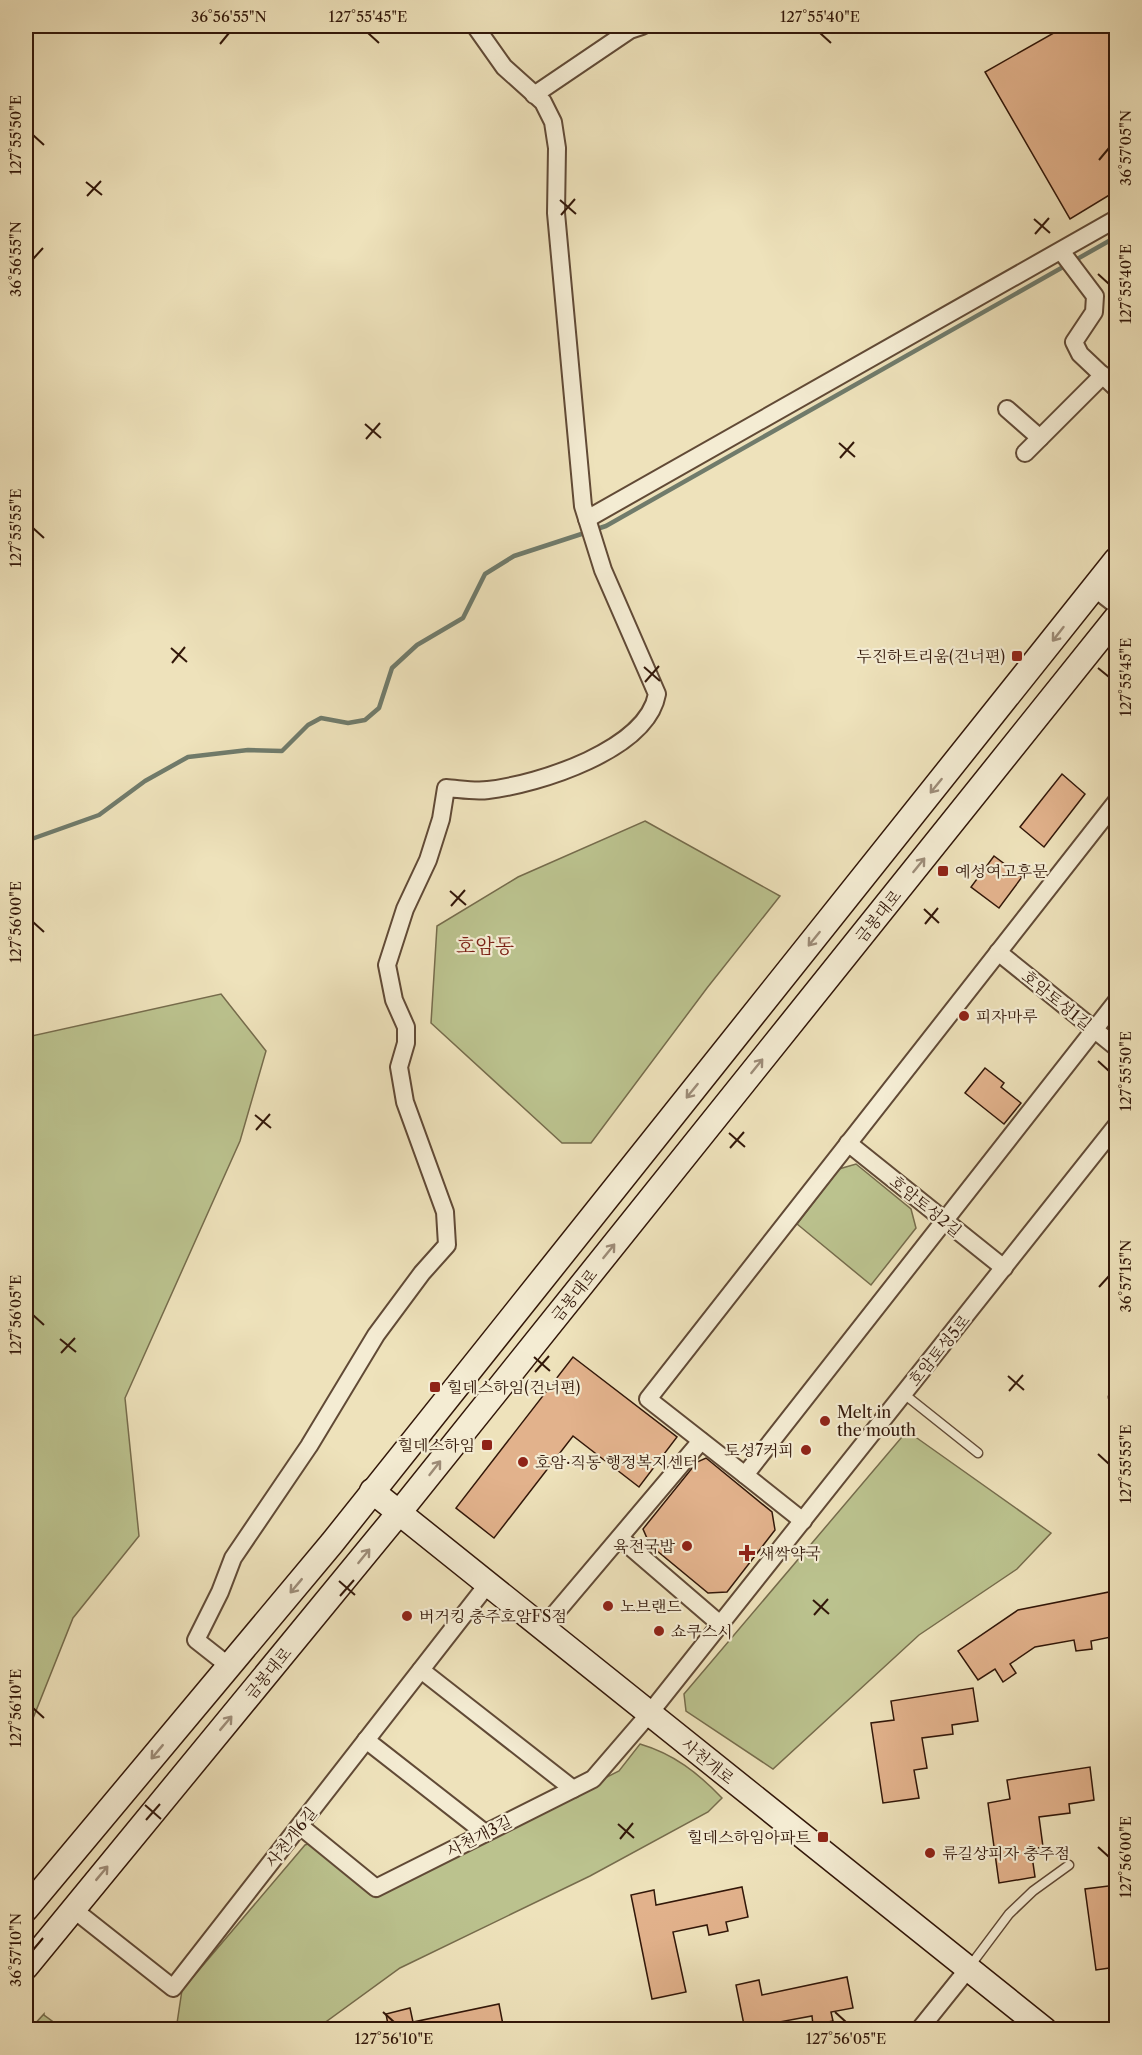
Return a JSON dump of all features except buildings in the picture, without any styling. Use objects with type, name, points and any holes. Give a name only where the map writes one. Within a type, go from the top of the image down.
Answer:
[{"type":"street","points":[[229,1666],[196,1640],[233,1558],[309,1446],[376,1335],[422,1273],[447,1245],[446,1212],[405,1102],[399,1067],[406,1044],[406,1027],[394,1000],[387,965],[405,909],[431,850],[441,819],[446,788],[487,790],[552,774],[580,764],[633,735],[655,708],[657,694],[594,544],[583,506],[556,213],[557,148],[553,123],[543,102],[504,67],[475,26]]},
{"type":"street","points":[[534,95],[630,30],[642,26]]},
{"type":"street","points":[[587,519],[1116,219]]},
{"type":"street","points":[[1061,250],[1095,296],[1094,312],[1074,342],[1080,354],[1116,388]]},
{"type":"street","points":[[1025,453],[1103,375]]},
{"type":"street","points":[[1007,409],[1040,438]]},
{"type":"street","name":"금봉대로","points":[[26,1909],[372,1491],[1116,560]]},
{"type":"street","points":[[1094,588],[1116,605]]},
{"type":"street","name":"금봉대로","points":[[26,1967],[398,1514],[1116,618]]},
{"type":"street","points":[[803,1521],[648,1399],[1116,802]]},
{"type":"street","name":"호암토성1길","points":[[998,952],[1116,1047]]},
{"type":"street","points":[[745,1474],[1116,1002]]},
{"type":"street","name":"호암토성5로","points":[[649,1714],[1116,1126]]},
{"type":"street","name":"호암토성2길","points":[[848,1143],[1004,1268]]},
{"type":"street","points":[[542,1629],[701,1441]]},
{"type":"street","name":"사천개로","points":[[372,1491],[1045,2030]]},
{"type":"street","points":[[620,1539],[720,1624]]},
{"type":"street","name":"사천개6길","points":[[73,1909],[173,1988],[487,1585]]},
{"type":"street","points":[[421,1670],[573,1789]]},
{"type":"street","name":"사천개3길","points":[[300,1826],[376,1888],[593,1779],[649,1714]]},
{"type":"street","points":[[366,1740],[484,1833]]},
{"type":"street","points":[[919,2030],[968,1969]]},
{"type":"lane","points":[[1116,1392],[1113,1397],[1116,1399]]},
{"type":"lane","points":[[904,1394],[978,1453]]},
{"type":"lane","points":[[968,1969],[1009,1914],[1033,1891],[1069,1865]]},
{"type":"green space","points":[[645,821],[780,896],[707,988],[591,1143],[562,1143],[431,1023],[437,926],[518,877]]},
{"type":"green space","points":[[221,994],[266,1051],[240,1141],[125,1398],[139,1536],[73,1618],[26,1736],[26,1028],[32,1036]]},
{"type":"green space","points":[[856,1164],[911,1209],[916,1228],[871,1285],[797,1224],[839,1169]]},
{"type":"green space","points":[[907,1431],[1051,1533],[1017,1569],[919,1635],[773,1769],[686,1711],[684,1694]]},
{"type":"green space","points":[[26,1740],[30,1850],[26,1856]]},
{"type":"green space","points":[[640,1744],[664,1753],[685,1765],[722,1798],[708,1812],[590,1876],[400,1968],[316,2029],[176,2030],[182,1990],[305,1845],[308,1844],[376,1893],[619,1771]]},
{"type":"green space","points":[[44,2015],[63,2029],[30,2029]]},
{"type":"waterway","points":[[26,841],[99,815],[145,781],[188,757],[248,750],[282,751],[308,725],[321,718],[348,723],[365,720],[379,708],[392,668],[417,645],[463,618],[485,574],[514,556],[606,526],[1116,237]]},
{"type":"place","name":"두진하트리움(건너편)","points":[[1017,656]]},
{"type":"place","name":"예성여고후문","points":[[943,871]]},
{"type":"place","name":"피자마루","points":[[964,1016]]},
{"type":"place","name":"힐데스하임(건너편)","points":[[435,1387]]},
{"type":"place","name":"Melt in the mouth","points":[[825,1421]]},
{"type":"place","name":"힐데스하임","points":[[487,1445]]},
{"type":"place","name":"토성7커피","points":[[806,1450]]},
{"type":"place","name":"호암·직동 행정복지센터","points":[[523,1462]]},
{"type":"place","name":"육전국밥","points":[[687,1546]]},
{"type":"place","name":"새싹약국","points":[[747,1553]]},
{"type":"place","name":"노브랜드","points":[[608,1606]]},
{"type":"place","name":"버거킹 충주호암FS점","points":[[407,1616]]},
{"type":"place","name":"쇼쿠스시","points":[[659,1631]]},
{"type":"place","name":"힐데스하임아파트","points":[[823,1837]]},
{"type":"place","name":"류길상피자 충주점","points":[[930,1853]]},
{"type":"district","name":"호암동","points":[[485,946]]}]
